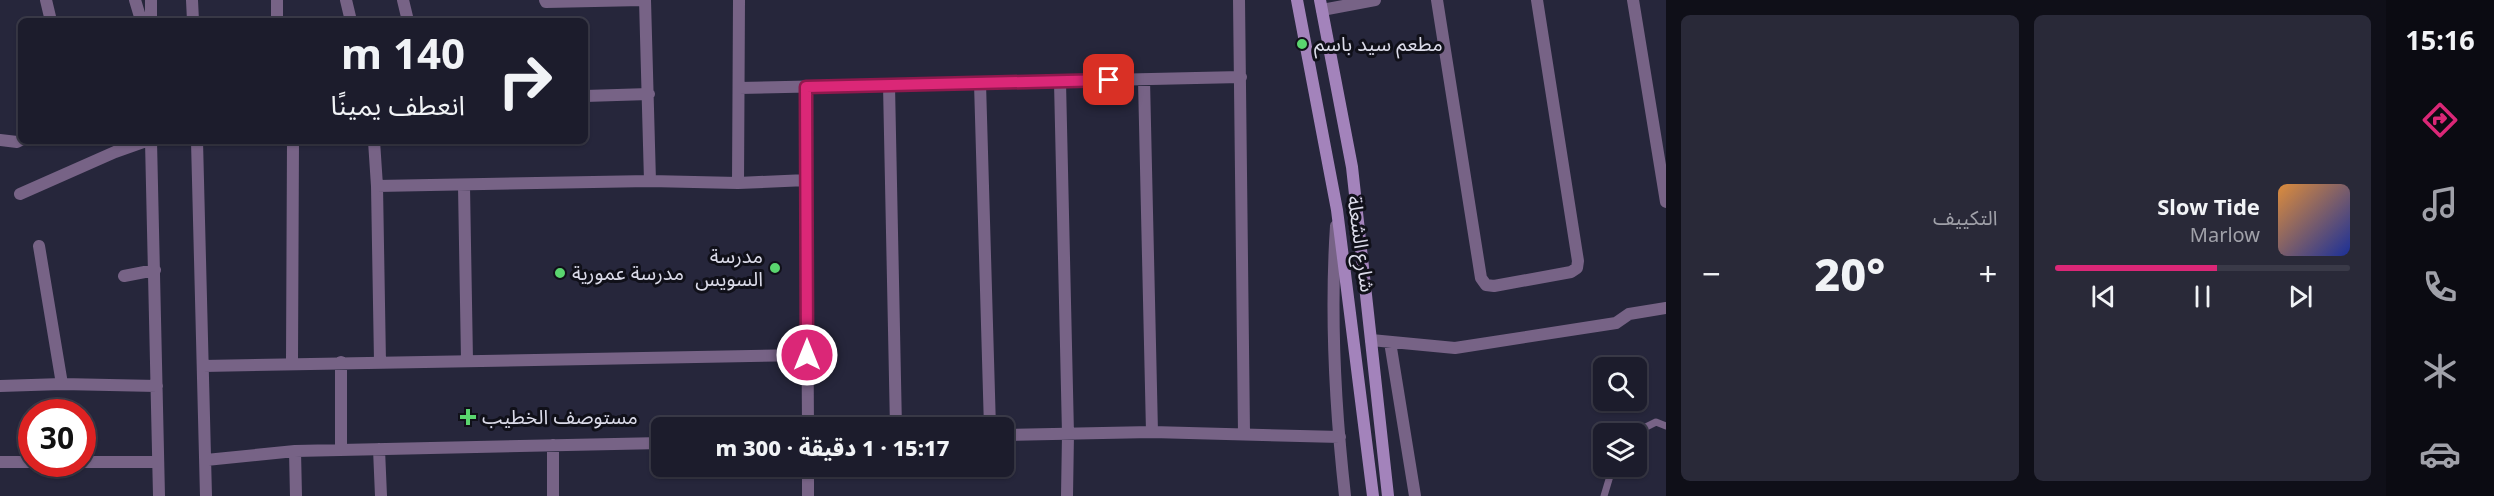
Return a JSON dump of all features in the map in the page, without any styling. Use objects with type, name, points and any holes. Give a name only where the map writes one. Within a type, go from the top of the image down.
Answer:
[{"type":"main road","name":"شارع الشعلة","points":[[1297,0],[1337,210],[1373,496]]},
{"type":"main road","name":"شارع الشعلة","points":[[1321,5],[1352,167],[1388,496]]},
{"type":"street","points":[[46,0],[50,18]]},
{"type":"street","points":[[135,0],[145,18]]},
{"type":"street","points":[[146,18],[151,0]]},
{"type":"street","points":[[192,0],[193,18]]},
{"type":"street","points":[[277,0],[277,18]]},
{"type":"street","points":[[346,0],[350,18]]},
{"type":"street","points":[[403,0],[407,18]]},
{"type":"street","points":[[545,0],[546,2],[644,0],[649,94],[650,181]]},
{"type":"street","points":[[738,183],[739,0]]},
{"type":"street","points":[[1239,0],[1244,434]]},
{"type":"street","points":[[1321,5],[1375,0]]},
{"type":"street","points":[[1437,0],[1481,278],[1486,285],[1494,286],[1571,272],[1577,268],[1578,261],[1537,0]]},
{"type":"street","points":[[1633,0],[1666,202]]},
{"type":"street","points":[[739,88],[1241,78]]},
{"type":"street","points":[[1144,80],[1152,432]]},
{"type":"street","points":[[1060,81],[1068,434],[1067,496]]},
{"type":"street","points":[[980,83],[990,417]]},
{"type":"street","points":[[890,85],[896,417]]},
{"type":"street","points":[[806,87],[808,417]]},
{"type":"street","points":[[588,96],[649,94]]},
{"type":"street","points":[[0,141],[18,142]]},
{"type":"street","points":[[20,194],[115,152],[140,144]]},
{"type":"street","points":[[149,144],[155,270],[159,496]]},
{"type":"street","points":[[197,144],[206,496]]},
{"type":"street","points":[[292,363],[293,144]]},
{"type":"street","points":[[374,144],[380,362]]},
{"type":"street","points":[[377,186],[650,181],[738,183],[807,180]]},
{"type":"street","points":[[464,186],[467,360]]},
{"type":"street","points":[[1337,210],[1332,307],[1335,394],[1345,496]]},
{"type":"street","points":[[39,246],[62,384]]},
{"type":"street","points":[[124,276],[155,270]]},
{"type":"street","points":[[1371,340],[1455,348],[1616,323],[1629,314],[1666,308]]},
{"type":"street","points":[[1390,342],[1415,496]]},
{"type":"street","points":[[203,366],[807,355]]},
{"type":"street","points":[[341,362],[341,450]]},
{"type":"street","points":[[0,386],[62,384],[157,386]]},
{"type":"street","points":[[1014,435],[1152,432],[1340,437]]},
{"type":"street","points":[[206,460],[295,451],[651,443]]},
{"type":"street","points":[[553,445],[553,496]]},
{"type":"street","points":[[380,449],[381,496]]},
{"type":"street","points":[[295,451],[296,496]]},
{"type":"street","points":[[0,462],[18,462]]},
{"type":"street","points":[[96,462],[157,462]]},
{"type":"street","points":[[808,477],[808,496]]},
{"type":"lane","points":[[1647,426],[1656,422],[1666,426]]},
{"type":"lane","points":[[1604,496],[1610,477]]},
{"type":"place","name":"مطعم سيد باسم","points":[[1302,44]]},
{"type":"place","name":"مدرسة السويس","points":[[775,268]]},
{"type":"place","name":"مدرسة عمورية","points":[[560,273]]},
{"type":"place","name":"مستوصف الخطيب","points":[[468,417]]},
{"type":"route","points":[[807,355],[806,87],[1109,80]]}]
